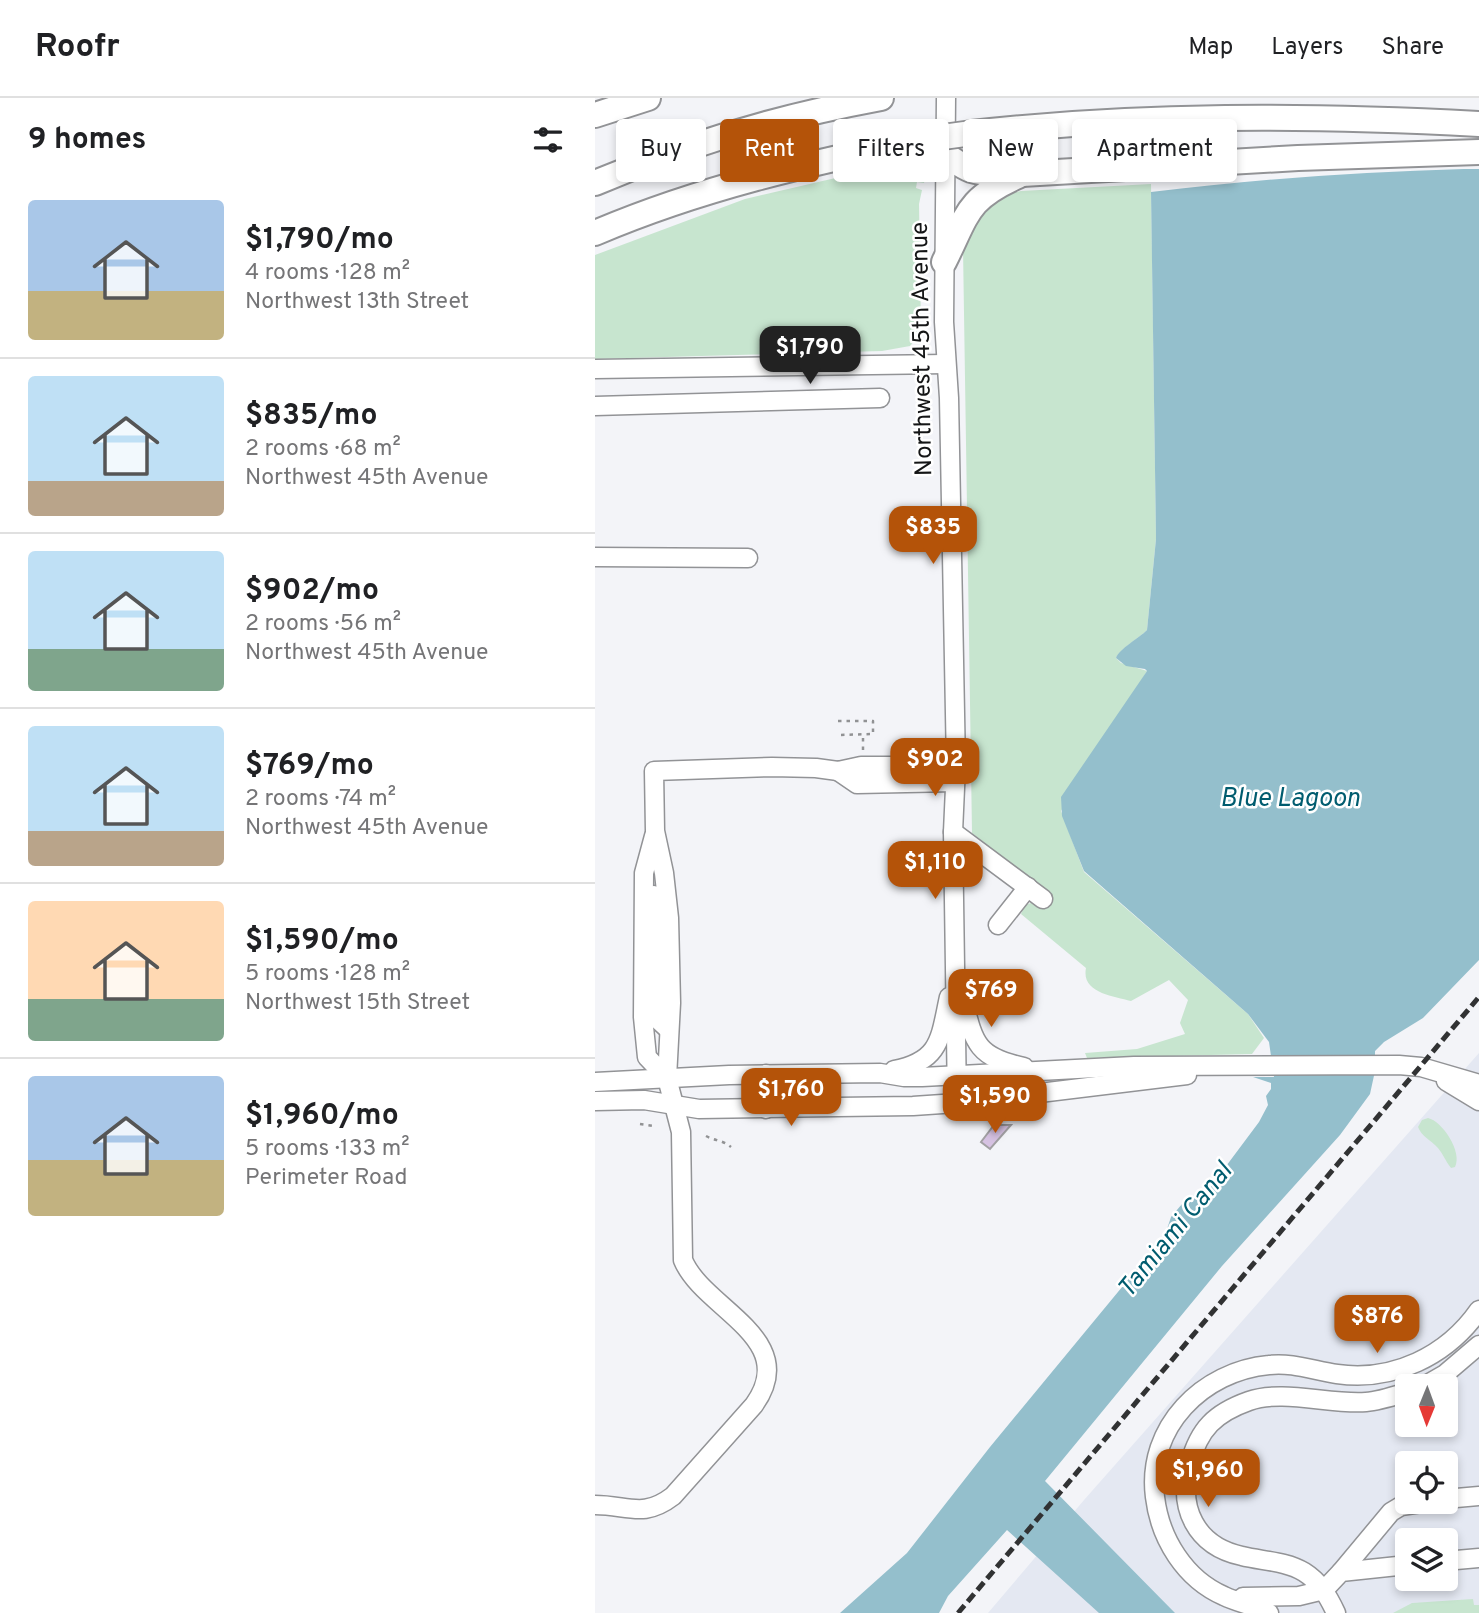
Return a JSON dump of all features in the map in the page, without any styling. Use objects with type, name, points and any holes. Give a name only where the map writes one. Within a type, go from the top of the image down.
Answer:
[{"type":"highway","points":[[595,115],[648,98]]},
{"type":"highway","points":[[595,183],[682,150],[746,130],[881,98]]},
{"type":"highway","points":[[595,233],[716,189],[809,164],[921,140],[972,133],[1070,123],[1219,118],[1367,119],[1479,124]]},
{"type":"highway","points":[[1058,172],[1298,158],[1479,152]]},
{"type":"highway","points":[[944,261],[959,227],[976,202],[1003,182]]},
{"type":"street","name":"Northwest 45th Avenue","points":[[946,98],[946,119]]},
{"type":"street","name":"Northwest 45th Avenue","points":[[946,182],[944,261],[955,774],[953,832],[957,1103]]},
{"type":"street","points":[[595,369],[946,363]]},
{"type":"street","points":[[595,406],[880,398]]},
{"type":"street","points":[[595,557],[748,558]]},
{"type":"street","points":[[595,1505],[632,1509],[659,1507],[666,1502],[754,1405],[765,1380],[764,1354],[755,1337],[695,1278],[683,1260],[681,1132],[667,1078],[669,918],[664,873],[655,831],[654,771],[749,767],[838,771],[861,766],[955,774]]},
{"type":"street","points":[[655,831],[644,873],[643,1017],[647,1057],[667,1078]]},
{"type":"street","points":[[953,832],[1043,899]]},
{"type":"street","points":[[653,873],[656,1018],[669,1030]]},
{"type":"street","points":[[998,925],[1028,887]]},
{"type":"street","points":[[955,969],[973,1036],[982,1049],[999,1061],[1048,1071]]},
{"type":"street","points":[[880,1073],[912,1067],[932,1052],[942,1030],[955,969]]},
{"type":"street","points":[[595,1082],[767,1074],[880,1073],[904,1077],[1134,1066],[1399,1065],[1421,1067],[1479,1084]]},
{"type":"street","points":[[595,1101],[645,1100],[699,1109],[864,1108],[957,1103],[1255,1066]]},
{"type":"street","points":[[1421,1067],[1479,1101]]},
{"type":"street","points":[[766,1109],[758,1100],[757,1092],[759,1084],[767,1074]]},
{"type":"street","points":[[1269,1613],[1225,1597],[1206,1586],[1177,1558],[1167,1541],[1157,1516],[1154,1494],[1158,1453],[1165,1432],[1178,1412],[1206,1387],[1221,1378],[1257,1366],[1285,1364],[1344,1376],[1367,1376],[1409,1367],[1448,1344],[1463,1331],[1479,1310]]},
{"type":"street","points":[[1445,1374],[1479,1345]]},
{"type":"street","points":[[1336,1613],[1324,1590],[1301,1570],[1226,1552],[1210,1543],[1192,1521],[1185,1487],[1188,1469],[1200,1433],[1216,1417],[1252,1400],[1293,1397],[1366,1402],[1395,1395]]},
{"type":"street","points":[[1458,1498],[1479,1496]]},
{"type":"street","points":[[1225,1597],[1281,1598],[1324,1590],[1395,1510]]},
{"type":"street","points":[[1458,1560],[1479,1558]]},
{"type":"street","points":[[1341,1572],[1395,1566]]},
{"type":"street","points":[[1320,1613],[1324,1590]]},
{"type":"path","points":[[838,721],[873,721],[873,734],[838,735]]},
{"type":"path","points":[[863,734],[863,752]]},
{"type":"path","points":[[640,1124],[654,1126]]},
{"type":"path","points":[[706,1136],[714,1140],[724,1140],[731,1146]]},
{"type":"shaded area","points":[[1479,1053],[1479,1613],[988,1613],[1084,1500]]},
{"type":"green space","points":[[833,179],[833,182],[917,182],[916,188],[922,190],[919,204],[921,327],[910,346],[882,351],[595,359],[595,255],[745,199]]},
{"type":"green space","points":[[1151,184],[1156,539],[1147,630],[1116,658],[1121,663],[1147,671],[1061,811],[1084,872],[1248,1014],[1264,1038],[1252,1054],[1087,1058],[1085,1053],[1137,1049],[1185,1034],[1180,1023],[1188,1000],[1169,980],[1131,1001],[1093,988],[1088,983],[1086,968],[1021,914],[1025,905],[1038,905],[1048,893],[972,833],[963,248],[984,211],[999,198],[1009,194],[1021,191]]},
{"type":"green space","points":[[1422,1120],[1434,1120],[1450,1138],[1456,1153],[1455,1167],[1451,1168],[1438,1148],[1418,1127]]},
{"type":"green space","points":[[1473,1599],[1474,1605],[1479,1605],[1479,1613],[1393,1613],[1412,1603]]},
{"type":"water","name":"Blue Lagoon","points":[[1479,169],[1479,960],[1423,1018],[1384,1042],[1375,1051],[1375,1071],[1370,1094],[1340,1135],[1222,1266],[1045,1481],[1175,1613],[1099,1613],[1007,1530],[948,1596],[939,1613],[840,1613],[907,1553],[990,1447],[1165,1235],[1171,1217],[1182,1204],[1206,1193],[1259,1122],[1268,1105],[1266,1096],[1271,1089],[1271,1083],[1253,1077],[1274,1077],[1269,1042],[1248,1014],[1084,871],[1062,816],[1061,797],[1147,671],[1126,666],[1116,658],[1125,647],[1147,630],[1156,539],[1151,192],[1307,177]]},
{"type":"building","points":[[994,1125],[1011,1125],[990,1149],[981,1142]]},
{"type":"railway","points":[[958,1613],[1479,997]]},
{"type":"water label","name":"Tamiami Canal","points":[[1176,1231]]}]
